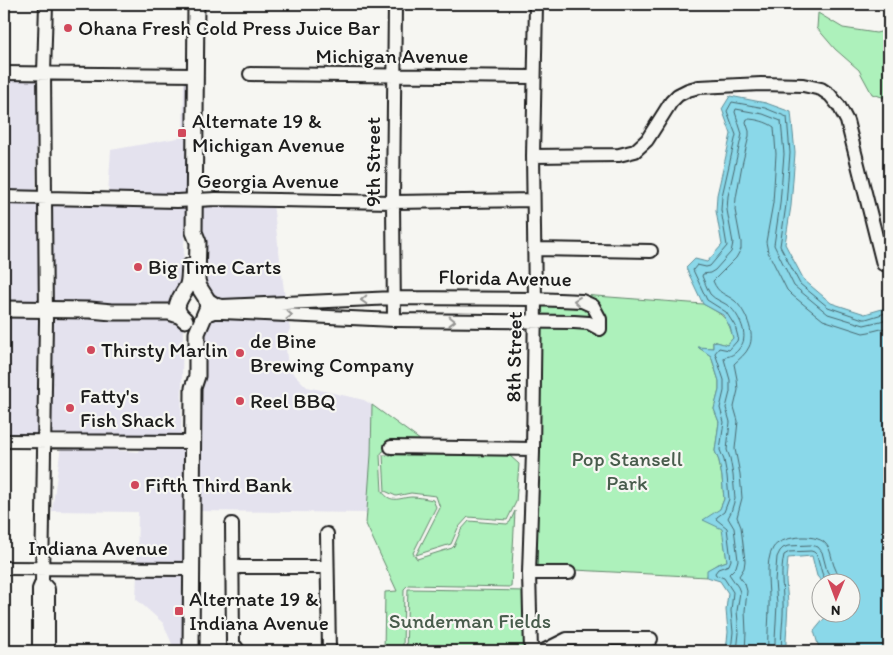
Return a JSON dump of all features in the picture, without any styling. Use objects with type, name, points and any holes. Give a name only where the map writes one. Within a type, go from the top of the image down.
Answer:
[{"type":"main road","points":[[90,310],[124,304],[162,304],[174,302],[187,287],[189,280],[190,242],[194,232],[196,4]]},
{"type":"main road","points":[[193,388],[197,376],[198,333],[208,308],[205,296],[197,280],[198,242],[194,232]]},
{"type":"main road","points":[[180,296],[194,290],[199,291],[205,296]]},
{"type":"main road","points":[[180,296],[178,309],[188,332],[189,376],[193,388],[191,651]]},
{"type":"main road","points":[[4,309],[169,312],[193,322],[199,321],[205,316]]},
{"type":"street","points":[[39,651],[39,589],[42,582],[46,309],[44,73],[46,4]]},
{"type":"street","name":"9th Street","points":[[394,320],[393,76],[395,4]]},
{"type":"street","name":"8th Street","points":[[531,651],[529,573],[535,299],[533,156],[536,4]]},
{"type":"street","points":[[4,73],[195,75]]},
{"type":"street","name":"Michigan Avenue","points":[[250,74],[534,77]]},
{"type":"street","points":[[533,156],[619,155],[634,151],[647,140],[671,102],[678,95],[699,87],[761,84],[802,85],[821,89],[830,95],[847,120],[883,264]]},
{"type":"street","name":"Georgia Avenue","points":[[4,197],[146,201],[216,199],[393,202],[533,200]]},
{"type":"street","points":[[535,249],[651,251]]},
{"type":"street","name":"Florida Avenue","points":[[205,296],[217,305],[222,306],[394,298],[582,301],[593,306],[600,319],[600,329],[589,323],[394,320],[230,312],[214,312],[205,316]]},
{"type":"street","points":[[4,441],[193,442]]},
{"type":"street","points":[[391,448],[533,449]]},
{"type":"street","points":[[232,524],[233,643],[239,651]]},
{"type":"street","points":[[326,534],[328,651]]},
{"type":"street","points":[[232,567],[327,567]]},
{"type":"street","name":"Indiana Avenue","points":[[4,568],[191,569]]},
{"type":"street","points":[[529,573],[569,573]]},
{"type":"street","points":[[42,582],[48,589],[48,651]]},
{"type":"street","points":[[531,651],[543,651],[567,639],[651,639]]},
{"type":"shaded area","points":[[4,79],[37,80],[36,203],[186,207],[182,287],[181,438],[4,437]]},
{"type":"shaded area","points":[[184,80],[191,80],[189,196],[108,195],[111,150],[183,137]]},
{"type":"shaded area","points":[[273,204],[285,298],[222,301],[214,298],[203,285],[198,205]]},
{"type":"shaded area","points":[[211,318],[288,320],[290,329],[285,339],[288,368],[307,387],[364,400],[372,405],[367,513],[196,511],[202,334]]},
{"type":"shaded area","points":[[61,446],[139,452],[138,446],[189,446],[187,564],[137,564],[138,512],[52,511]]},
{"type":"shaded area","points":[[137,573],[187,574],[187,651],[175,651],[163,623],[136,599]]},
{"type":"green space","points":[[818,13],[843,28],[876,33],[889,30],[889,99],[872,94],[859,70],[835,49],[817,28]]},
{"type":"green space","name":"Pop Stansell Park","points":[[542,292],[703,304],[723,316],[729,325],[733,338],[727,345],[713,341],[713,348],[699,348],[711,356],[719,381],[719,390],[714,409],[719,422],[715,451],[722,477],[724,499],[720,509],[727,561],[708,570],[707,577],[537,568],[538,325]]},
{"type":"green space","points":[[372,405],[424,443],[383,451],[380,455],[382,491],[385,495],[393,499],[412,497],[433,500],[436,507],[413,553],[417,559],[452,548],[461,530],[469,521],[507,524],[510,522],[515,511],[511,587],[408,585],[404,589],[403,651],[384,651],[385,592],[397,591],[366,524],[371,455]]},
{"type":"green space","points":[[383,455],[509,455],[519,464],[516,502],[507,520],[468,517],[458,528],[451,544],[416,555],[440,508],[436,496],[411,493],[396,496],[385,491]]},
{"type":"green space","name":"Sunderman Fields","points":[[408,589],[527,591],[528,651],[406,651]]},
{"type":"water","points":[[730,96],[766,103],[791,112],[795,153],[791,206],[785,244],[804,280],[831,303],[865,314],[889,307],[889,651],[817,651],[819,648],[814,631],[822,622],[860,622],[860,572],[816,572],[812,556],[788,558],[786,581],[788,603],[786,651],[726,651],[728,593],[720,581],[707,577],[707,570],[727,561],[722,529],[703,520],[720,509],[724,499],[719,461],[715,451],[719,422],[714,409],[719,390],[719,381],[711,356],[698,347],[713,348],[713,341],[727,345],[733,338],[730,327],[723,315],[703,304],[686,268],[695,259],[707,262],[722,245],[716,211],[717,195],[731,134],[722,109]]},
{"type":"place","name":"Ohana Fresh Cold Press Juice Bar","points":[[68,28]]},
{"type":"place","name":"Alternate 19 & Michigan Avenue","points":[[182,133]]},
{"type":"place","name":"Big Time Carts","points":[[138,267]]},
{"type":"place","name":"Thirsty Marlin","points":[[91,350]]},
{"type":"place","name":"de Bine Brewing Company","points":[[240,353]]},
{"type":"place","name":"Reel BBQ","points":[[240,401]]},
{"type":"place","name":"Fatty's Fish Shack","points":[[70,408]]},
{"type":"place","name":"Fifth Third Bank","points":[[135,485]]},
{"type":"place","name":"Alternate 19 & Indiana Avenue","points":[[179,611]]}]
